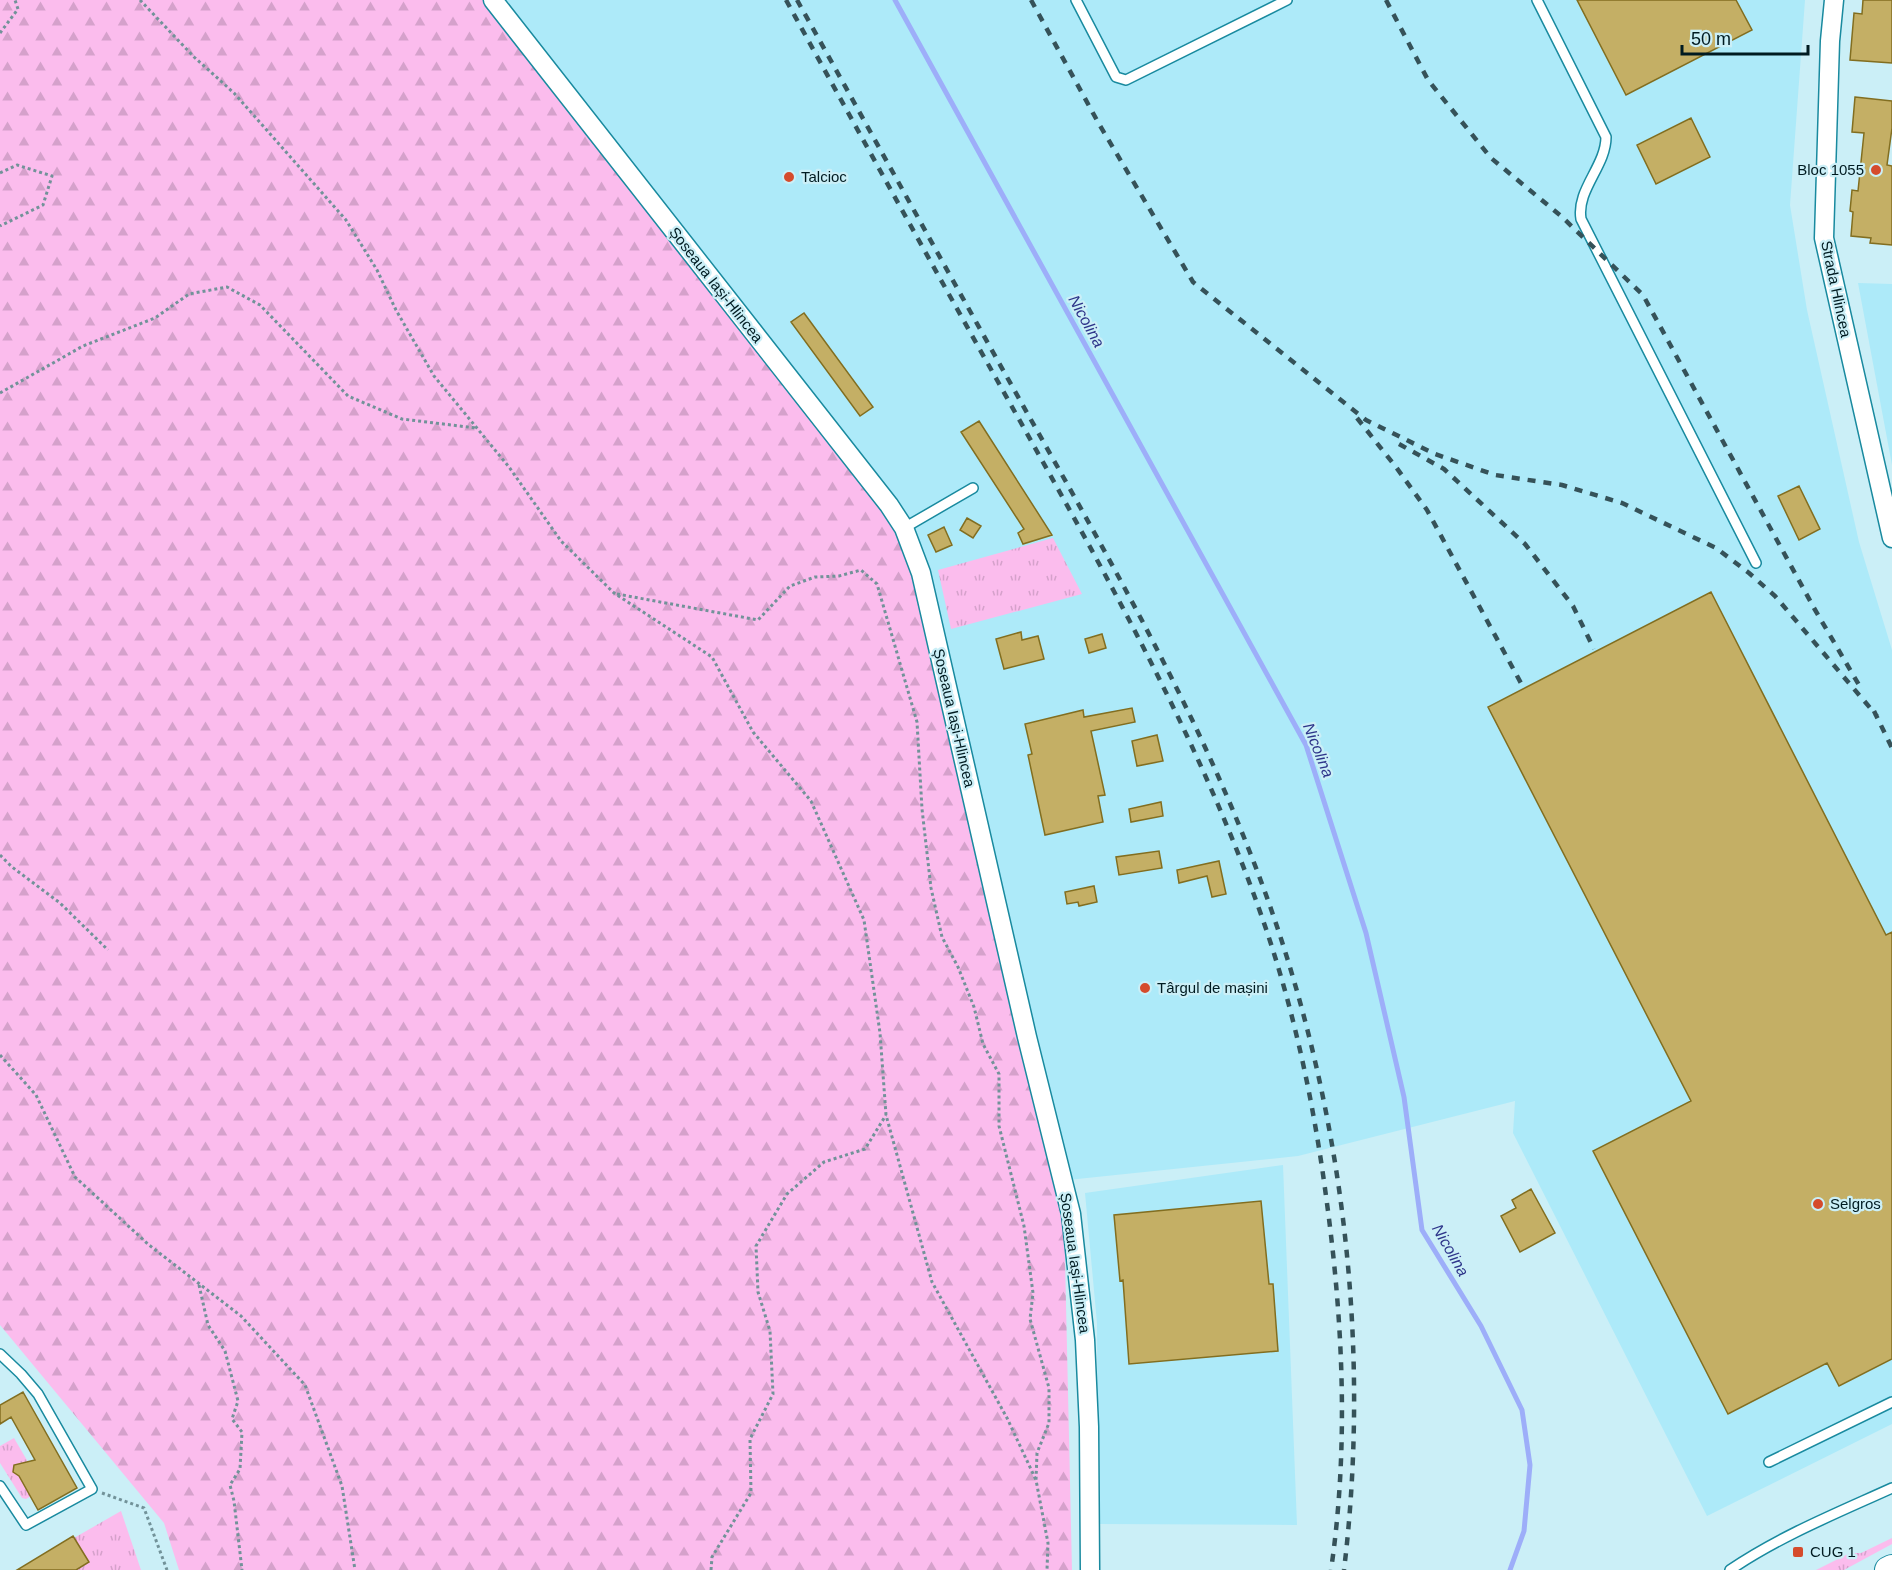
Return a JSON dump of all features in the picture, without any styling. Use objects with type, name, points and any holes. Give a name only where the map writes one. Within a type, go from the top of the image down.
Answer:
[{"type":"main road","points":[[1888,1570],[1892,1568]]},
{"type":"street","name":"Șoseaua Iași-Hlincea","points":[[493,0],[889,505],[904,528],[921,573],[1027,1037],[1071,1214],[1086,1351],[1090,1570]]},
{"type":"street","name":"Strada Hlincea","points":[[1834,0],[1830,41],[1824,238],[1892,538]]},
{"type":"lane","points":[[1076,0],[1116,77],[1126,80],[1287,0]]},
{"type":"lane","points":[[1537,0],[1606,137],[1606,148],[1579,207],[1581,219],[1756,563]]},
{"type":"lane","points":[[904,528],[973,488]]},
{"type":"lane","points":[[0,1354],[38,1394],[92,1489],[26,1525],[0,1486]]},
{"type":"lane","points":[[1769,1462],[1892,1402]]},
{"type":"lane","points":[[1730,1570],[1752,1555],[1799,1530],[1892,1488]]},
{"type":"path","points":[[0,33],[18,9],[15,0]]},
{"type":"path","points":[[140,0],[194,57],[234,93],[346,220],[377,270],[396,310],[434,376],[509,467],[561,541],[614,593],[712,657],[753,732],[811,801],[864,920],[880,1033],[886,1115],[932,1282],[1007,1418],[1036,1480]]},
{"type":"path","points":[[0,173],[17,165],[52,176],[43,204],[0,226]]},
{"type":"path","points":[[0,393],[83,346],[155,318],[189,294],[227,287],[260,305],[348,396],[402,419],[476,428]]},
{"type":"path","points":[[614,593],[758,620],[790,586],[815,577],[839,576],[861,570],[877,584],[917,722],[927,855],[931,888],[942,937],[958,967],[974,1007],[983,1044],[999,1074],[999,1126],[1024,1226],[1033,1293],[1030,1319],[1049,1388],[1049,1424],[1037,1453],[1036,1480],[1048,1543],[1047,1570]]},
{"type":"path","points":[[0,855],[12,867],[60,903],[108,950]]},
{"type":"path","points":[[0,1055],[36,1095],[75,1177],[149,1245],[241,1316],[305,1385],[342,1486],[355,1570]]},
{"type":"path","points":[[711,1570],[712,1557],[751,1492],[750,1439],[773,1394],[770,1331],[758,1292],[756,1246],[787,1194],[824,1162],[865,1149],[886,1115]]},
{"type":"path","points":[[199,1283],[208,1325],[225,1351],[238,1401],[232,1419],[242,1432],[240,1469],[230,1485],[242,1570]]},
{"type":"path","points":[[92,1489],[144,1508],[167,1570]]},
{"type":"shaded area","points":[[483,0],[1805,0],[1790,205],[1807,310],[1859,542],[1892,650],[1892,1424],[1707,1516],[1513,1133],[1515,1101],[1298,1156],[1058,1181],[907,536]]},
{"type":"shaded area","points":[[1858,283],[1892,284],[1892,465]]},
{"type":"shaded area","points":[[1283,1165],[1297,1525],[1098,1524],[1097,1323],[1085,1193]]},
{"type":"green space","points":[[0,0],[483,0],[907,536],[1064,1215],[1072,1570],[179,1570],[164,1523],[0,1325]]},
{"type":"green space","points":[[1053,538],[1082,594],[951,629],[938,570]]},
{"type":"green space","points":[[14,1438],[28,1462],[16,1464],[14,1472],[41,1490],[26,1499],[22,1498],[0,1463],[0,1446]]},
{"type":"green space","points":[[121,1511],[141,1570],[76,1570],[74,1538]]},
{"type":"green space","points":[[1892,1538],[1892,1544],[1844,1570],[1816,1570],[1850,1553],[1861,1553]]},
{"type":"building","points":[[1577,0],[1736,0],[1752,30],[1626,95]]},
{"type":"building","points":[[1863,0],[1892,0],[1892,63],[1850,60],[1854,13],[1862,14]]},
{"type":"building","name":"Bloc 1055","points":[[1855,97],[1892,101],[1892,128],[1887,165],[1892,166],[1892,245],[1870,243],[1871,238],[1851,236],[1852,190],[1858,191],[1864,133],[1852,132]]},
{"type":"building","points":[[1691,118],[1710,157],[1656,184],[1637,145]]},
{"type":"building","points":[[804,313],[873,407],[860,416],[791,322]]},
{"type":"building","points":[[979,421],[1052,535],[1023,544],[1018,533],[1024,529],[961,432]]},
{"type":"building","points":[[1799,486],[1820,529],[1799,540],[1778,496]]},
{"type":"building","points":[[967,518],[981,526],[973,538],[960,530]]},
{"type":"building","points":[[944,527],[952,545],[936,552],[928,535]]},
{"type":"building","points":[[1711,592],[1886,935],[1892,932],[1892,1359],[1839,1386],[1827,1363],[1728,1414],[1593,1151],[1691,1101],[1488,707]]},
{"type":"building","points":[[1021,632],[1022,640],[1038,636],[1044,659],[1004,669],[996,639]]},
{"type":"building","points":[[1102,634],[1106,648],[1089,653],[1085,639]]},
{"type":"building","points":[[1132,708],[1135,722],[1091,731],[1105,795],[1098,796],[1103,822],[1045,835],[1028,755],[1032,754],[1025,724],[1083,710],[1084,717]]},
{"type":"building","points":[[1157,735],[1163,761],[1137,766],[1132,741]]},
{"type":"building","points":[[1161,802],[1163,816],[1131,822],[1129,809]]},
{"type":"building","points":[[1159,851],[1162,868],[1119,875],[1116,857]]},
{"type":"building","points":[[1219,861],[1226,894],[1212,897],[1207,876],[1179,883],[1177,870]]},
{"type":"building","points":[[1094,886],[1097,902],[1079,906],[1078,902],[1067,904],[1065,892]]},
{"type":"building","points":[[1531,1189],[1555,1233],[1520,1252],[1501,1216],[1516,1208],[1512,1200]]},
{"type":"building","points":[[1261,1201],[1269,1284],[1273,1284],[1278,1351],[1129,1364],[1123,1280],[1120,1281],[1114,1215]]},
{"type":"building","points":[[23,1392],[77,1488],[38,1510],[19,1476],[13,1472],[14,1465],[35,1460],[11,1417],[0,1424],[0,1405]]},
{"type":"building","points":[[73,1536],[89,1562],[76,1570],[17,1570]]},
{"type":"waterway","name":"Nicolina","points":[[895,0],[1306,745],[1366,933],[1404,1097],[1422,1230],[1481,1326],[1522,1410],[1530,1465],[1524,1531],[1510,1570]]},
{"type":"railway","points":[[786,0],[1069,508],[1138,638],[1203,770],[1258,906],[1281,977],[1308,1086],[1332,1243],[1340,1336],[1342,1430],[1337,1523],[1331,1570]]},
{"type":"railway","points":[[797,0],[1083,512],[1172,678],[1225,792],[1280,936],[1306,1024],[1326,1114],[1341,1204],[1350,1296],[1354,1388],[1352,1479],[1344,1570]]},
{"type":"railway","points":[[1031,0],[1099,124],[1193,282],[1366,420],[1435,454],[1495,475],[1562,485],[1622,503],[1716,548],[1775,596],[1877,716]]},
{"type":"railway","points":[[1386,0],[1428,80],[1491,158],[1561,216],[1643,295],[1814,608],[1859,685]]},
{"type":"railway","points":[[1357,418],[1427,510],[1522,685]]},
{"type":"railway","points":[[1399,444],[1444,469],[1525,544],[1573,606],[1594,649]]},
{"type":"railway","points":[[1874,711],[1892,748]]},
{"type":"place","name":"Bloc 1055","points":[[1876,170]]},
{"type":"place","name":"Talcioc","points":[[789,177]]},
{"type":"place","name":"Târgul de mașini","points":[[1145,988]]},
{"type":"place","name":"Selgros","points":[[1818,1204]]},
{"type":"place","name":"CUG 1","points":[[1798,1552]]}]
